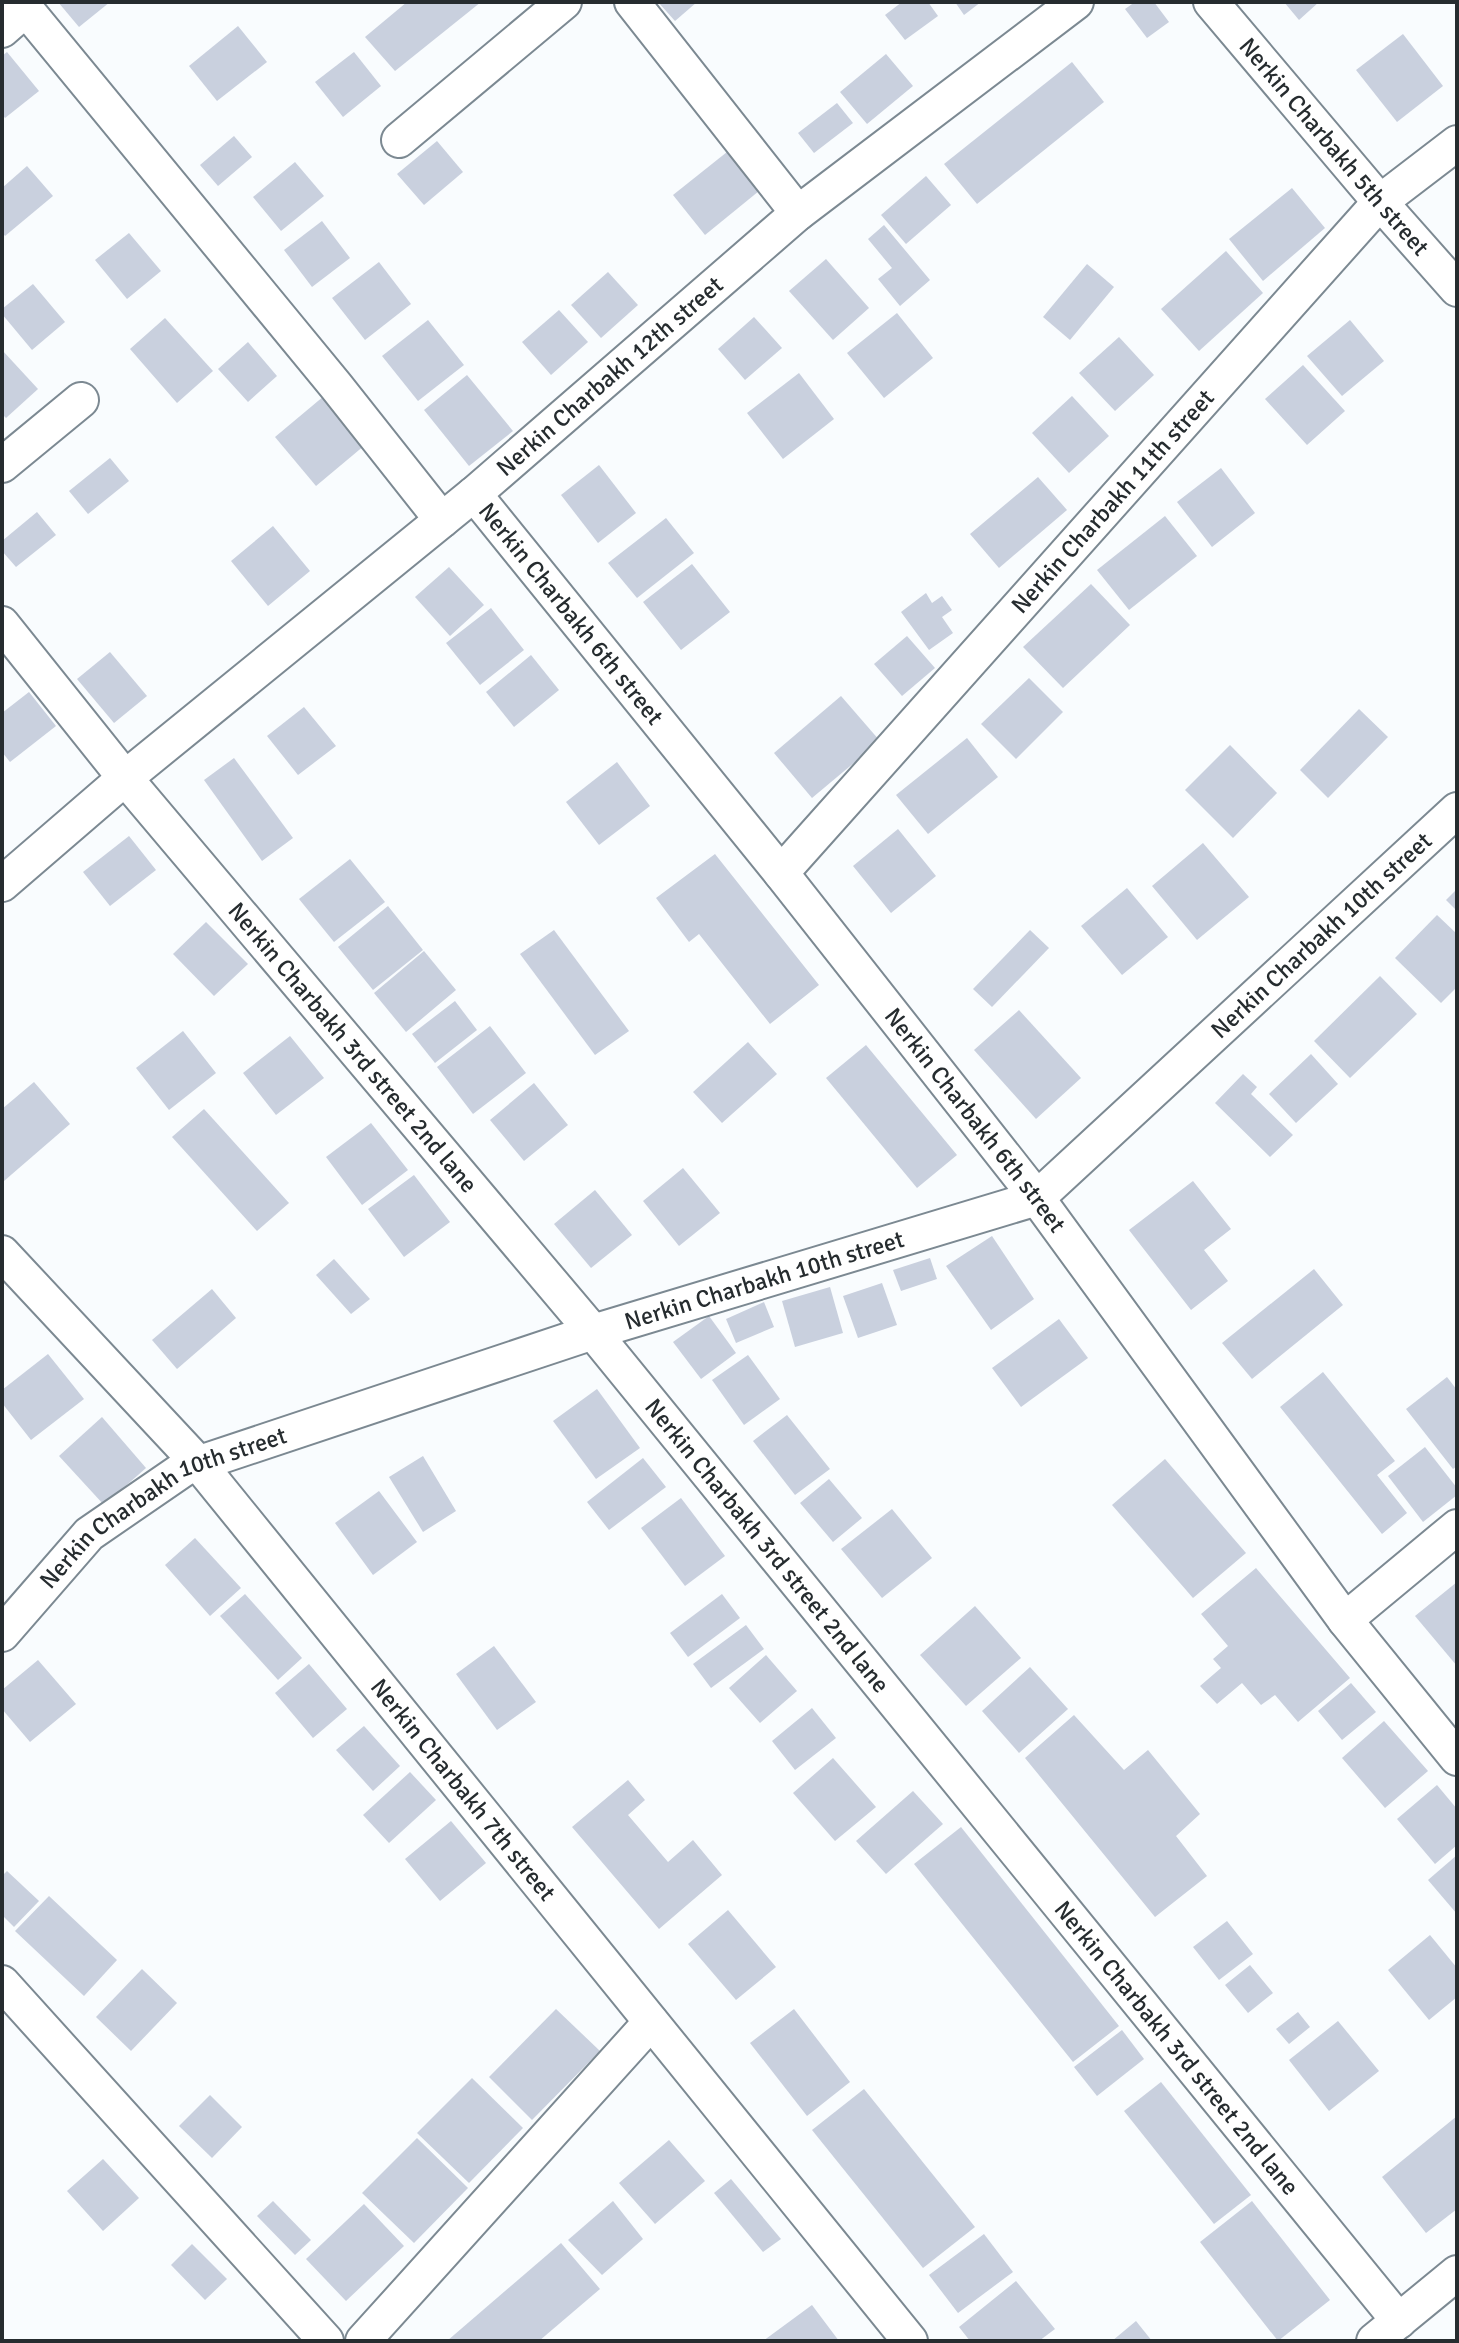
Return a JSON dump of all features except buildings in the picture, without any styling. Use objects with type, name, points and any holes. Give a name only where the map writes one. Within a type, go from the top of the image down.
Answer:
[{"type":"street","points":[[399,140],[564,2]]},
{"type":"street","points":[[632,2],[798,213]]},
{"type":"street","name":"Nerkin Charbakh 12th street","points":[[2,884],[125,778],[474,494],[798,213],[1076,2]]},
{"type":"street","name":"Nerkin Charbakh 5th street","points":[[1211,2],[1457,289]]},
{"type":"street","name":"Nerkin Charbakh 6th street","points":[[16,14],[336,386],[442,520]]},
{"type":"street","name":"Nerkin Charbakh 11th street","points":[[781,873],[1380,202],[1457,143]]},
{"type":"street","points":[[2,465],[81,400]]},
{"type":"street","name":"Nerkin Charbakh 6th street","points":[[474,494],[781,873],[1037,1198],[1345,1620],[1457,1758]]},
{"type":"street","name":"Nerkin Charbakh 3rd street 2nd lane","points":[[2,624],[125,778],[593,1332],[1386,2331]]},
{"type":"street","name":"Nerkin Charbakh 10th street","points":[[2,1634],[89,1534],[185,1468],[593,1332],[1037,1198],[1457,810]]},
{"type":"street","name":"Nerkin Charbakh 7th street","points":[[2,1253],[199,1464],[910,2341]]},
{"type":"street","points":[[1345,1620],[1457,1527]]},
{"type":"street","points":[[2,1983],[326,2341]]},
{"type":"street","points":[[363,2341],[651,2022]]},
{"type":"street","points":[[1386,2331],[1457,2273]]}]
